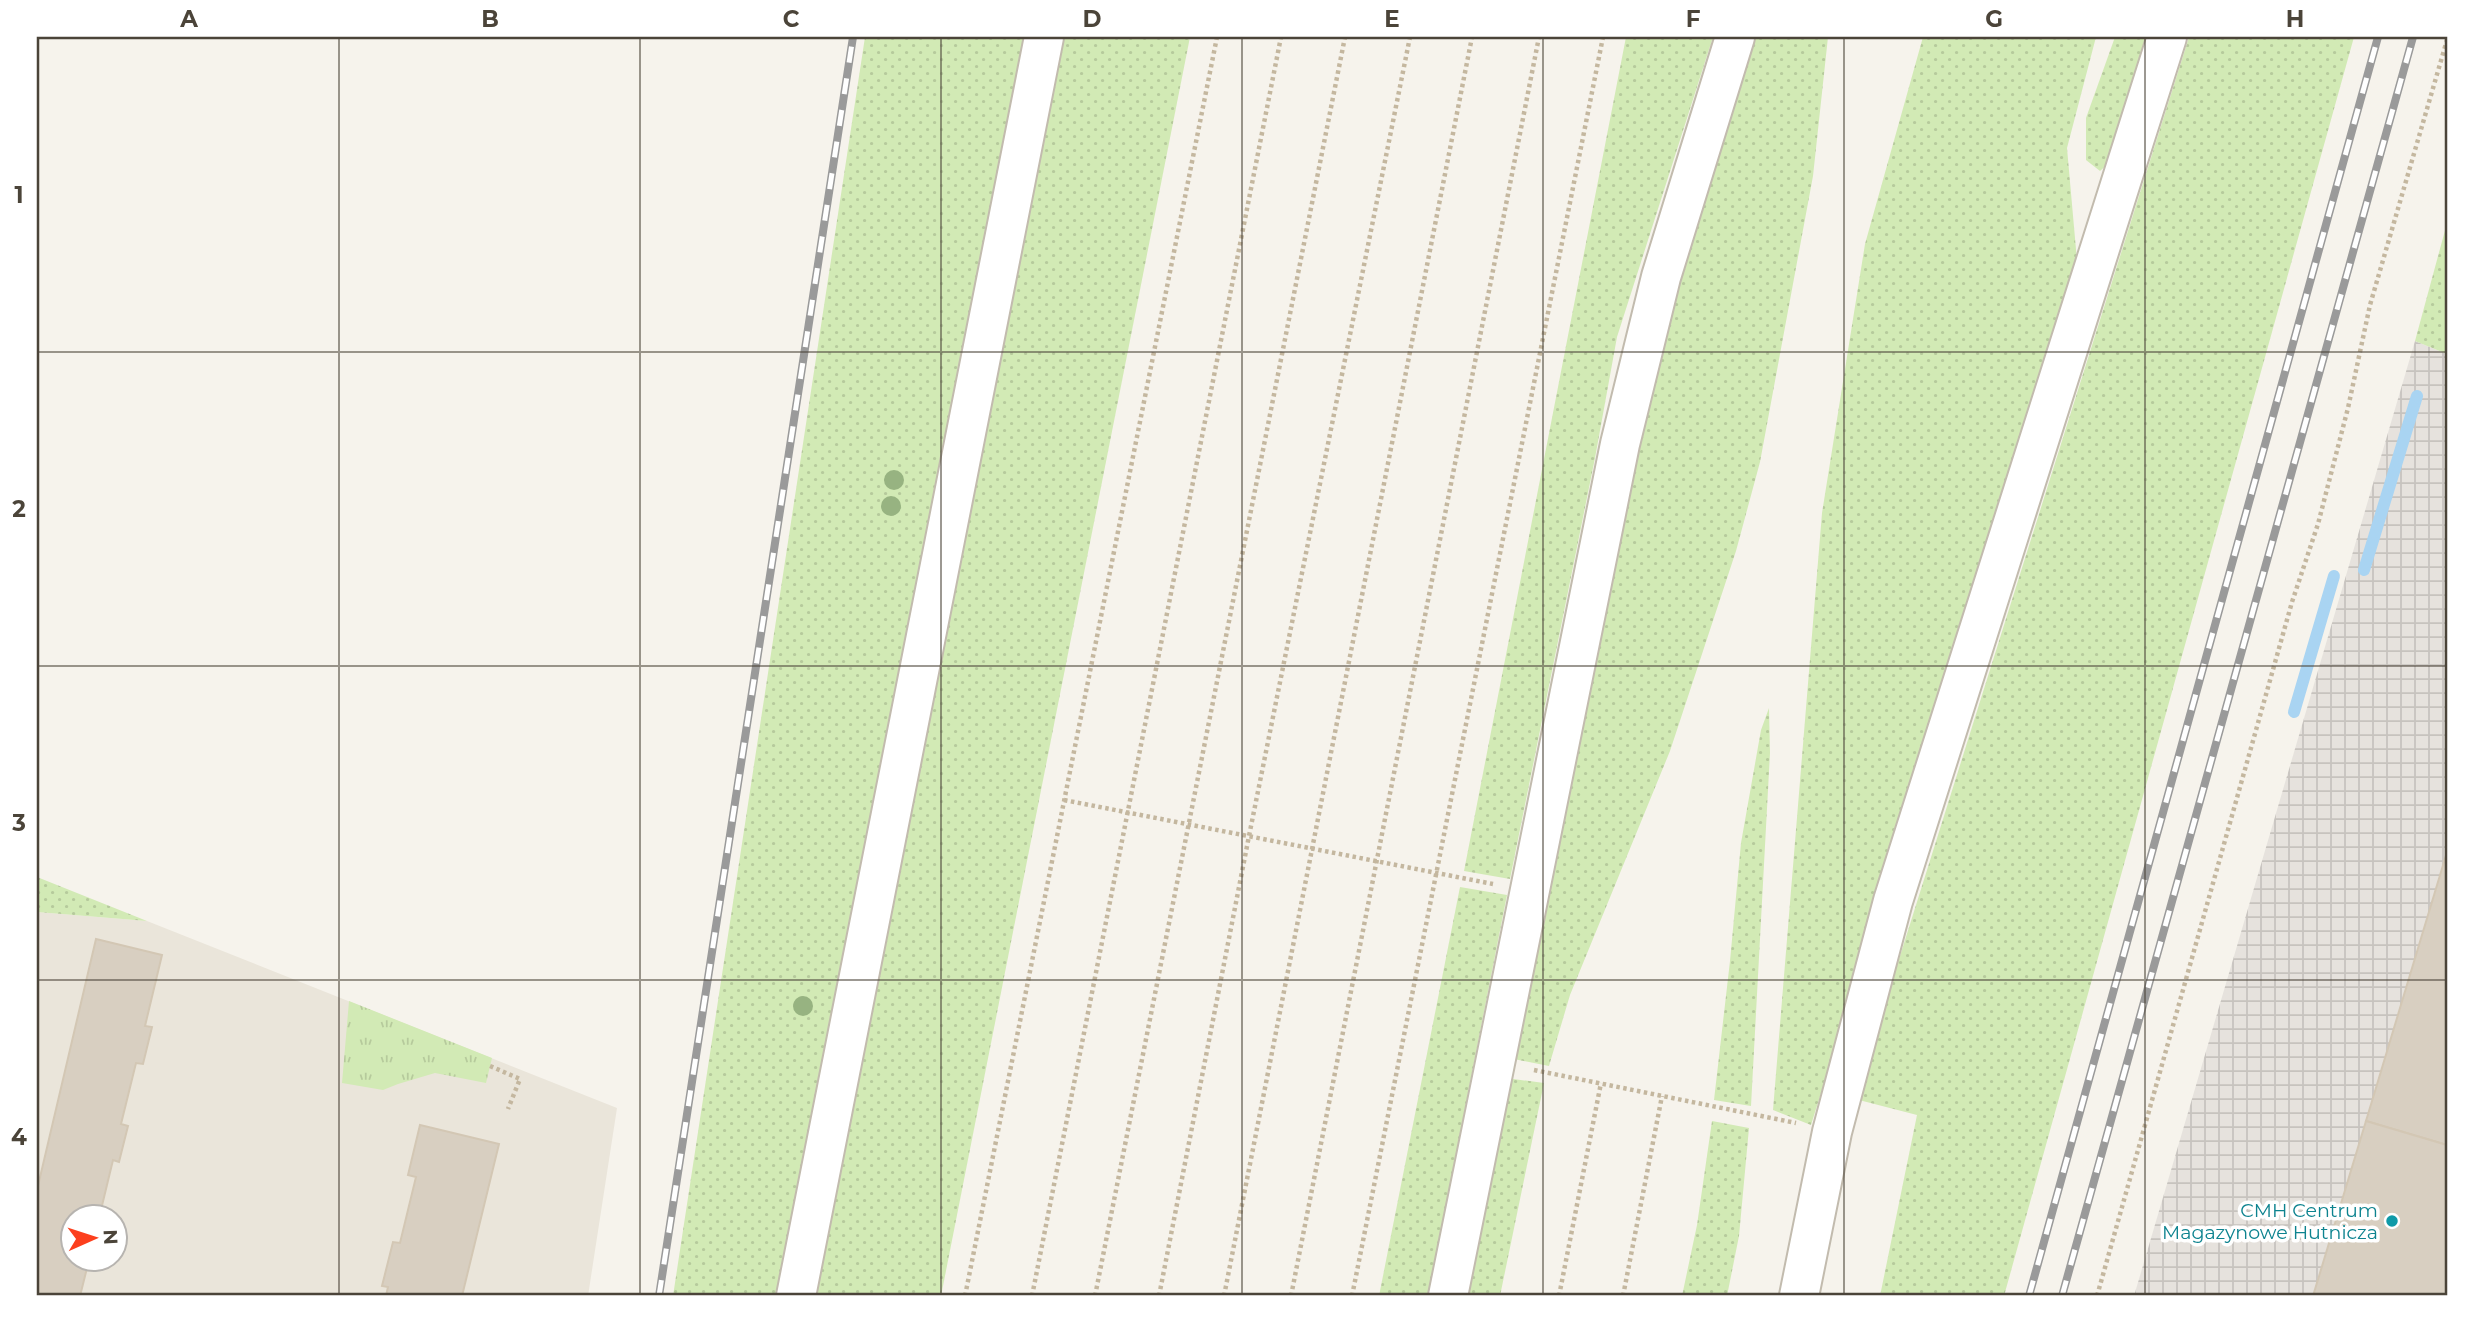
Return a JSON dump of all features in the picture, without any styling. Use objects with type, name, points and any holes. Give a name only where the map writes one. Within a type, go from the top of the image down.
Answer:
[{"type":"lane","points":[[796,1296],[1044,37]]},
{"type":"lane","points":[[1448,1296],[1620,443],[1661,277],[1735,37]]},
{"type":"lane","points":[[1799,1296],[1832,1132],[1893,901],[2167,37]]},
{"type":"path","points":[[965,1296],[1217,37]]},
{"type":"path","points":[[1032,1296],[1281,37]]},
{"type":"path","points":[[1095,1296],[1345,37]]},
{"type":"path","points":[[1159,1296],[1410,37]]},
{"type":"path","points":[[1224,1296],[1472,37]]},
{"type":"path","points":[[1290,1296],[1539,37]]},
{"type":"path","points":[[1352,1296],[1603,37]]},
{"type":"path","points":[[2097,1296],[2292,602],[2318,524],[2348,408],[2370,305],[2447,40]]},
{"type":"path","points":[[1064,800],[1530,891]]},
{"type":"path","points":[[1495,1063],[1832,1132]]},
{"type":"path","points":[[490,1066],[520,1079],[508,1109]]},
{"type":"path","points":[[1559,1296],[1601,1083]]},
{"type":"path","points":[[1623,1296],[1662,1096]]},
{"type":"shaded area","points":[[2415,341],[2447,354],[2447,1296],[2134,1296]]},
{"type":"shaded area","points":[[37,912],[147,921],[617,1108],[588,1296],[37,1296]]},
{"type":"green space","points":[[865,37],[1026,37],[935,489],[780,1296],[673,1296]]},
{"type":"green space","points":[[1059,37],[1190,37],[941,1296],[812,1296]]},
{"type":"green space","points":[[1626,37],[1713,37],[1617,337],[1510,879],[1464,871]]},
{"type":"green space","points":[[1751,37],[1828,37],[1813,176],[1760,462],[1736,551],[1670,751],[1570,995],[1549,1066],[1509,1058],[1656,345]]},
{"type":"green space","points":[[1923,37],[2096,37],[2067,148],[2078,272],[1811,1125],[1773,1110],[1822,513],[1865,244]]},
{"type":"green space","points":[[2115,37],[2151,37],[2118,155],[2100,171],[2086,160],[2086,118]]},
{"type":"green space","points":[[2189,37],[2354,37],[2004,1296],[1880,1296],[1917,1115],[1855,1099]]},
{"type":"green space","points":[[2447,223],[2447,354],[2415,341]]},
{"type":"green space","points":[[1769,708],[1770,753],[1751,1106],[1714,1100],[1741,843],[1761,730]]},
{"type":"green space","points":[[37,877],[147,921],[37,912]]},
{"type":"green space","points":[[1460,887],[1507,895],[1428,1296],[1379,1296]]},
{"type":"green space","points":[[349,1001],[492,1058],[486,1083],[435,1073],[383,1090],[342,1083]]},
{"type":"green space","points":[[1506,1078],[1544,1083],[1500,1296],[1463,1296]]},
{"type":"green space","points":[[1712,1121],[1749,1128],[1739,1236],[1727,1296],[1682,1296],[1697,1225]]},
{"type":"building","points":[[2447,852],[2447,1145],[2366,1121]]},
{"type":"building","points":[[96,939],[162,955],[145,1026],[152,1027],[143,1064],[136,1063],[121,1124],[128,1126],[119,1162],[113,1160],[102,1204],[60,1204],[60,1274],[86,1274],[80,1296],[37,1296],[37,1190]]},
{"type":"building","name":"CMH Centrum Magazynowe Hutnicza","points":[[2366,1121],[2447,1145],[2447,1296],[2313,1296]]},
{"type":"building","points":[[420,1125],[499,1144],[462,1296],[386,1296],[388,1287],[382,1286],[393,1242],[400,1243],[416,1177],[408,1175]]},
{"type":"waterway","points":[[2364,570],[2417,396]]},
{"type":"waterway","points":[[2294,712],[2334,576]]},
{"type":"railway","points":[[659,1296],[853,37]]},
{"type":"railway","points":[[2029,1296],[2378,37]]},
{"type":"railway","points":[[2062,1296],[2413,37]]},
{"type":"place","name":"CMH Centrum Magazynowe Hutnicza","points":[[2392,1221]]}]
